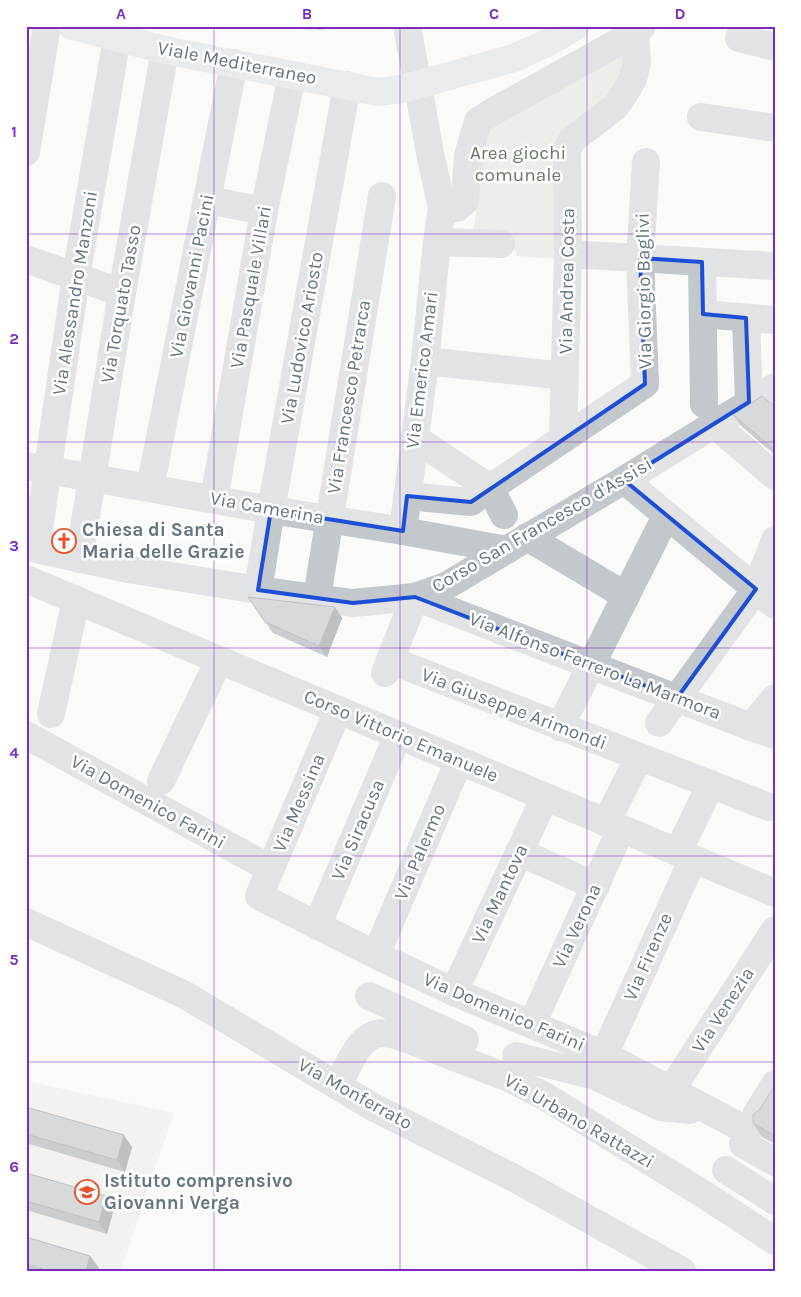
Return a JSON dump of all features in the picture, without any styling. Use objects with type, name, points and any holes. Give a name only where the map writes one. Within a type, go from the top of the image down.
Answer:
[{"type":"main road","name":"Viale Mediterraneo","points":[[72,26],[166,50],[378,92],[429,82],[514,58],[547,44],[576,26]]},
{"type":"street","points":[[26,152],[47,26]]},
{"type":"street","points":[[407,26],[442,208],[457,208],[465,201],[468,156],[478,122],[494,111],[639,29]]},
{"type":"street","name":"Via Andrea Costa","points":[[563,438],[568,254],[568,149],[572,140],[615,107],[624,96],[633,79],[637,62],[639,29]]},
{"type":"street","name":"Via Alessandro Manzoni","points":[[31,548],[37,468],[76,277],[117,38]]},
{"type":"street","points":[[739,38],[775,48]]},
{"type":"street","name":"Via Torquato Tasso","points":[[79,559],[122,293],[166,50]]},
{"type":"street","name":"Via Giovanni Pacini","points":[[150,488],[234,63]]},
{"type":"street","name":"Via Pasquale Villari","points":[[214,499],[264,211],[292,75]]},
{"type":"street","name":"Via Ludovico Ariosto","points":[[258,590],[270,510],[347,86]]},
{"type":"street","points":[[701,117],[775,128]]},
{"type":"street","name":"Via Giorgio Baglivi","points":[[407,496],[471,502],[645,384],[640,258],[646,162]]},
{"type":"street","name":"Via Francesco Petrarca","points":[[317,597],[382,196]]},
{"type":"street","points":[[208,200],[264,211]]},
{"type":"street","name":"Via Emerico Amari","points":[[403,531],[442,208]]},
{"type":"street","points":[[437,242],[501,244]]},
{"type":"street","points":[[568,254],[775,266]]},
{"type":"street","points":[[26,259],[122,293]]},
{"type":"street","points":[[702,262],[709,414],[775,476]]},
{"type":"street","points":[[703,314],[775,320]]},
{"type":"street","points":[[746,318],[749,402]]},
{"type":"street","points":[[424,361],[565,376]]},
{"type":"street","name":"Corso San Francesco d'Assisi","points":[[31,548],[128,569],[353,603],[415,596],[446,586],[624,480],[709,414],[749,402],[775,387]]},
{"type":"street","points":[[414,438],[490,488],[504,515]]},
{"type":"street","name":"Via Camerina","points":[[37,468],[270,510],[403,531],[517,543]]},
{"type":"street","points":[[624,480],[765,597]]},
{"type":"street","points":[[560,727],[666,516]]},
{"type":"street","points":[[659,723],[677,698],[765,597],[775,540]]},
{"type":"street","points":[[517,543],[626,596]]},
{"type":"street","name":"Corso Vittorio Emanuele","points":[[26,579],[775,893]]},
{"type":"street","name":"Via Alfonso Ferrero La Marmora","points":[[415,596],[763,731]]},
{"type":"street","name":"Via Giuseppe Arimondi","points":[[415,596],[387,667],[560,727],[769,807]]},
{"type":"street","points":[[51,714],[76,600]]},
{"type":"street","points":[[161,781],[219,660]]},
{"type":"street","points":[[763,731],[775,698]]},
{"type":"street","name":"Via Messina","points":[[259,896],[338,710]]},
{"type":"street","name":"Via Domenico Farini","points":[[26,735],[271,869]]},
{"type":"street","name":"Via Siracusa","points":[[317,926],[398,735]]},
{"type":"street","points":[[614,826],[639,757]]},
{"type":"street","name":"Via Palermo","points":[[381,943],[459,761]]},
{"type":"street","points":[[685,856],[711,784]]},
{"type":"street","name":"Via Mantova","points":[[454,992],[545,797]]},
{"type":"street","name":"Via Verona","points":[[532,1024],[596,886],[614,826]]},
{"type":"street","points":[[519,852],[596,886]]},
{"type":"street","name":"Via Firenze","points":[[604,1055],[685,856]]},
{"type":"street","name":"Via Domenico Farini","points":[[259,896],[454,992],[604,1055],[749,1130],[775,1162]]},
{"type":"street","name":"Via Monferrato","points":[[26,922],[185,995],[373,1107],[516,1179],[645,1262],[682,1271]]},
{"type":"street","name":"Via Venezia","points":[[671,1090],[775,930]]},
{"type":"street","points":[[369,996],[464,1040]]},
{"type":"street","name":"Via Urbano Rattazzi","points":[[338,1086],[355,1052],[366,1039],[379,1033],[396,1034],[509,1078],[546,1097],[775,1240]]},
{"type":"street","points":[[516,1056],[594,1076],[661,1107],[690,1110]]},
{"type":"street","points":[[749,1130],[775,1084]]},
{"type":"street","points":[[726,1170],[775,1201]]},
{"type":"highlighted area","points":[[640,258],[702,262],[703,314],[746,318],[749,402],[624,480],[756,589],[677,698],[415,597],[353,603],[258,590],[271,510],[403,531],[407,496],[471,502],[645,384]]},
{"type":"shaded area","name":"Istituto comprensivo Giovanni Verga","points":[[26,1081],[174,1113],[121,1271],[26,1271]]},
{"type":"green space","name":"Area giochi comunale","points":[[614,54],[622,56],[628,64],[619,89],[565,135],[557,259],[517,256],[510,233],[473,232],[478,201],[478,159],[486,127]]},
{"type":"building","points":[[762,396],[775,407],[775,450],[733,415]]},
{"type":"building","points":[[248,597],[335,607],[319,646],[265,622]]},
{"type":"building","points":[[775,1085],[775,1136],[753,1123],[753,1115],[760,1109]]},
{"type":"building","points":[[26,1107],[124,1135],[117,1160],[26,1134]]},
{"type":"building","points":[[26,1173],[106,1196],[99,1222],[26,1201]]},
{"type":"building","points":[[26,1237],[90,1256],[86,1271],[49,1271],[26,1264]]},
{"type":"railway","points":[[281,26],[318,28],[372,26]]},
{"type":"place","name":"Chiesa di Santa Maria delle Grazie","points":[[64,541]]},
{"type":"place","name":"Istituto comprensivo Giovanni Verga","points":[[87,1192]]}]
